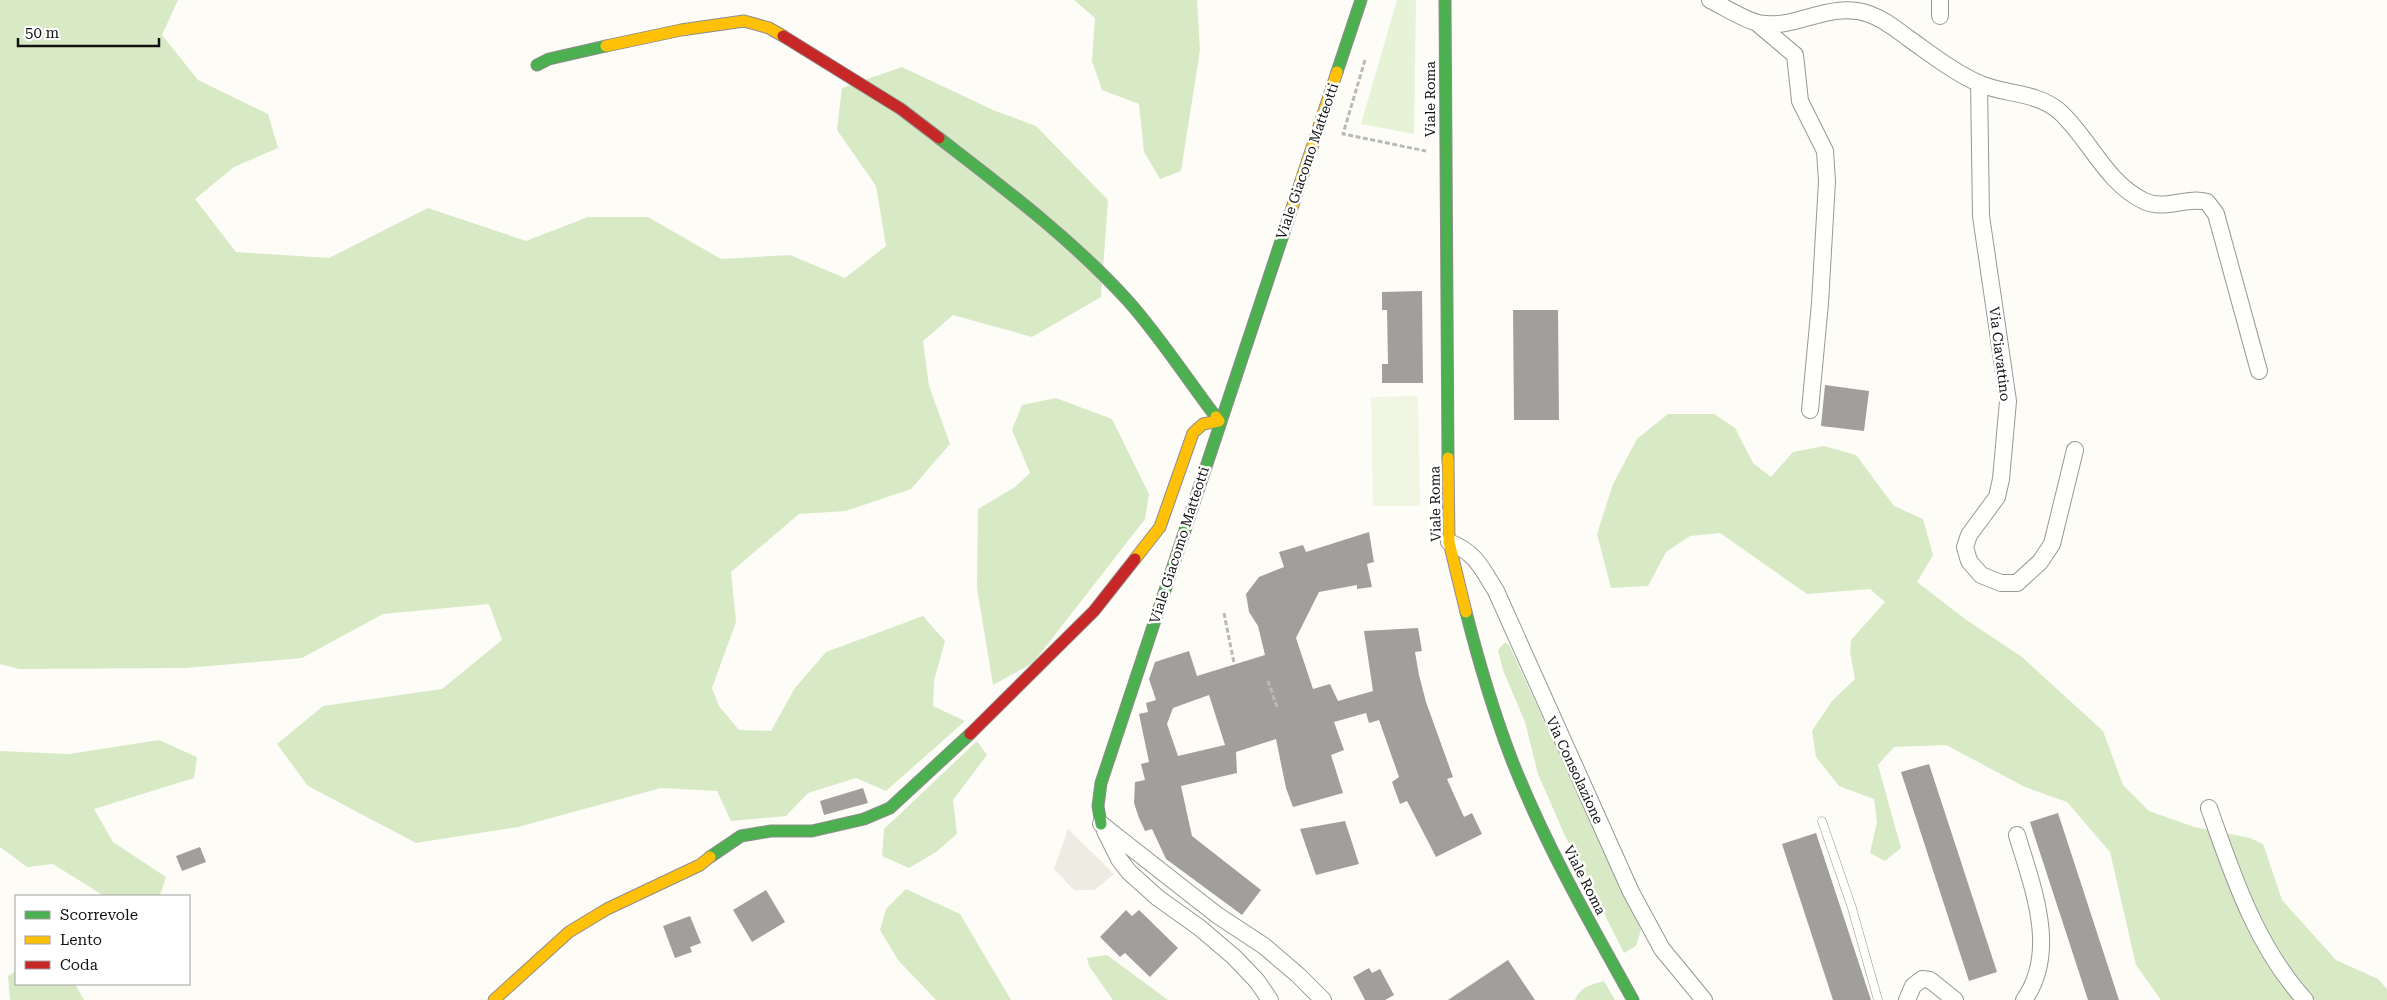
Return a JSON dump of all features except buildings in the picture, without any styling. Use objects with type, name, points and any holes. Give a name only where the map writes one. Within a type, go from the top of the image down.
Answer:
[{"type":"street","name":"Viale Giacomo Matteotti","points":[[1102,824],[1098,806],[1101,783],[1219,421],[1360,0]]},
{"type":"street","name":"Viale Roma","points":[[1445,0],[1449,542],[1469,627],[1501,730],[1541,826],[1584,912],[1633,1000]]},
{"type":"street","points":[[1710,0],[1757,23],[1795,55],[1800,101],[1825,151],[1827,190],[1810,410]]},
{"type":"street","points":[[1757,23],[1780,23],[1850,5],[1885,22],[1953,71],[1997,90],[2021,92],[2058,111],[2076,130],[2109,174],[2144,201],[2157,206],[2199,200],[2207,202],[2216,214],[2259,371]]},
{"type":"street","points":[[494,1000],[569,932],[607,909],[700,865],[722,847],[740,836],[771,831],[812,831],[864,819],[890,808],[992,714],[1094,612],[1160,527],[1193,433],[1203,424],[1219,421],[1130,303],[1088,259],[1005,189],[901,109],[812,52],[769,28],[744,21],[681,30],[549,59],[538,65]]},
{"type":"street","name":"Via Ciavattino","points":[[1979,83],[1981,216],[2008,401],[2001,479],[1996,497],[1969,535],[1965,547],[1970,561],[1981,575],[2001,583],[2017,583],[2040,562],[2052,544],[2075,450]]},
{"type":"street","name":"Via Consolazione","points":[[1449,542],[1466,549],[1475,558],[1496,591],[1631,892],[1662,949],[1704,1000]]},
{"type":"street","points":[[2209,808],[2235,883],[2260,935],[2287,980],[2305,1000]]},
{"type":"street","points":[[1102,824],[1119,859],[1129,872],[1158,898],[1200,928],[1234,957],[1257,981],[1270,1000]]},
{"type":"street","points":[[1102,824],[1217,915],[1264,946],[1298,975],[1322,1000]]},
{"type":"street","points":[[2017,835],[2039,911],[2040,952],[2031,989],[2024,1000]]},
{"type":"street","points":[[1906,1000],[1913,986],[1922,978],[1930,980],[1954,1000]]},
{"type":"lane","points":[[1822,822],[1852,908],[1878,1000]]},
{"type":"path","points":[[1365,58],[1343,134],[1428,151],[1428,142]]},
{"type":"path","points":[[1224,613],[1234,664]]},
{"type":"path","points":[[1268,681],[1277,707]]},
{"type":"green space","points":[[0,0],[178,0],[162,35],[198,80],[268,114],[278,148],[234,167],[195,199],[236,252],[329,258],[428,208],[526,241],[588,217],[648,217],[721,259],[790,255],[845,278],[886,246],[876,186],[837,130],[842,88],[902,67],[993,110],[1036,126],[1108,200],[1101,297],[1032,337],[953,315],[923,341],[929,386],[950,444],[911,489],[846,511],[799,514],[731,572],[736,622],[712,688],[719,706],[739,730],[771,731],[795,688],[826,652],[923,616],[945,641],[934,681],[933,706],[965,721],[886,791],[856,778],[808,793],[786,816],[731,821],[717,791],[661,788],[518,827],[416,843],[308,786],[277,744],[323,706],[442,689],[502,640],[489,604],[383,614],[302,658],[186,668],[19,669],[0,664]]},
{"type":"green space","points":[[1074,0],[1197,0],[1200,50],[1181,171],[1160,179],[1144,152],[1139,104],[1102,90],[1092,61],[1095,18]]},
{"type":"green space","points":[[1397,0],[1416,0],[1414,134],[1361,124]]},
{"type":"green space","points":[[1418,396],[1420,506],[1373,506],[1371,397]]},
{"type":"green space","points":[[1056,398],[1112,419],[1149,494],[1145,519],[1033,663],[993,685],[977,588],[978,509],[1015,487],[1030,473],[1012,430],[1022,405]]},
{"type":"green space","points":[[1668,414],[1714,414],[1735,428],[1753,463],[1771,477],[1793,452],[1824,446],[1856,455],[1894,506],[1923,519],[1933,555],[1917,582],[1965,619],[2022,657],[2103,731],[2123,785],[2149,811],[2194,827],[2250,838],[2263,844],[2282,900],[2336,960],[2378,979],[2387,989],[2387,1000],[2161,1000],[2136,965],[2110,852],[2067,802],[2025,787],[1946,745],[1894,747],[1878,765],[1901,848],[1885,861],[1870,853],[1877,822],[1874,799],[1839,786],[1816,757],[1812,731],[1832,701],[1855,679],[1850,652],[1851,640],[1885,602],[1870,589],[1807,594],[1720,533],[1690,536],[1666,552],[1648,586],[1611,588],[1597,534],[1613,484],[1637,439]]},
{"type":"green space","points":[[1505,642],[1509,645],[1641,930],[1636,946],[1624,953],[1565,836],[1538,774],[1525,722],[1503,670],[1498,650]]},
{"type":"green space","points":[[159,740],[197,757],[194,778],[94,809],[113,842],[166,877],[160,895],[102,895],[53,864],[27,867],[0,847],[0,751],[69,754]]},
{"type":"green space","points":[[977,741],[987,755],[953,800],[957,834],[936,852],[909,868],[882,856],[884,829]]},
{"type":"green space","points":[[906,889],[960,914],[1011,1000],[936,1000],[898,960],[880,930],[886,909]]},
{"type":"green space","points":[[1107,955],[1168,1000],[1113,1000],[1089,966],[1087,958]]},
{"type":"green space","points":[[15,972],[15,985],[76,985],[84,1000],[10,1000],[8,976]]},
{"type":"green space","points":[[1604,981],[1615,1000],[1575,1000],[1583,989]]},
{"type":"shaded area","points":[[1068,829],[1114,874],[1095,890],[1074,890],[1054,869]]},
{"type":"traffic: fast","points":[[1337,72],[1361,0]]},
{"type":"traffic: fast","points":[[1445,0],[1448,458]]},
{"type":"traffic: fast","points":[[537,65],[549,59],[606,46]]},
{"type":"traffic: fast","points":[[939,138],[1062,236],[1107,279],[1152,329],[1216,417]]},
{"type":"traffic: fast","points":[[1101,824],[1098,806],[1101,783],[1287,223]]},
{"type":"traffic: fast","points":[[1466,612],[1493,707],[1526,794],[1569,884],[1633,1000]]},
{"type":"traffic: fast","points":[[710,857],[741,836],[771,831],[812,831],[864,819],[890,808],[970,734]]},
{"type":"traffic: slow","points":[[606,46],[681,30],[744,21],[769,28],[783,36]]},
{"type":"traffic: slow","points":[[1287,223],[1337,72]]},
{"type":"traffic: slow","points":[[1135,559],[1160,527],[1193,433],[1203,424],[1219,421],[1216,417]]},
{"type":"traffic: slow","points":[[1448,458],[1449,542],[1466,612]]},
{"type":"traffic: slow","points":[[494,1000],[569,932],[607,909],[700,865],[710,857]]},
{"type":"traffic: jam","points":[[783,36],[901,109],[939,138]]},
{"type":"traffic: jam","points":[[970,734],[1094,611],[1135,559]]}]
